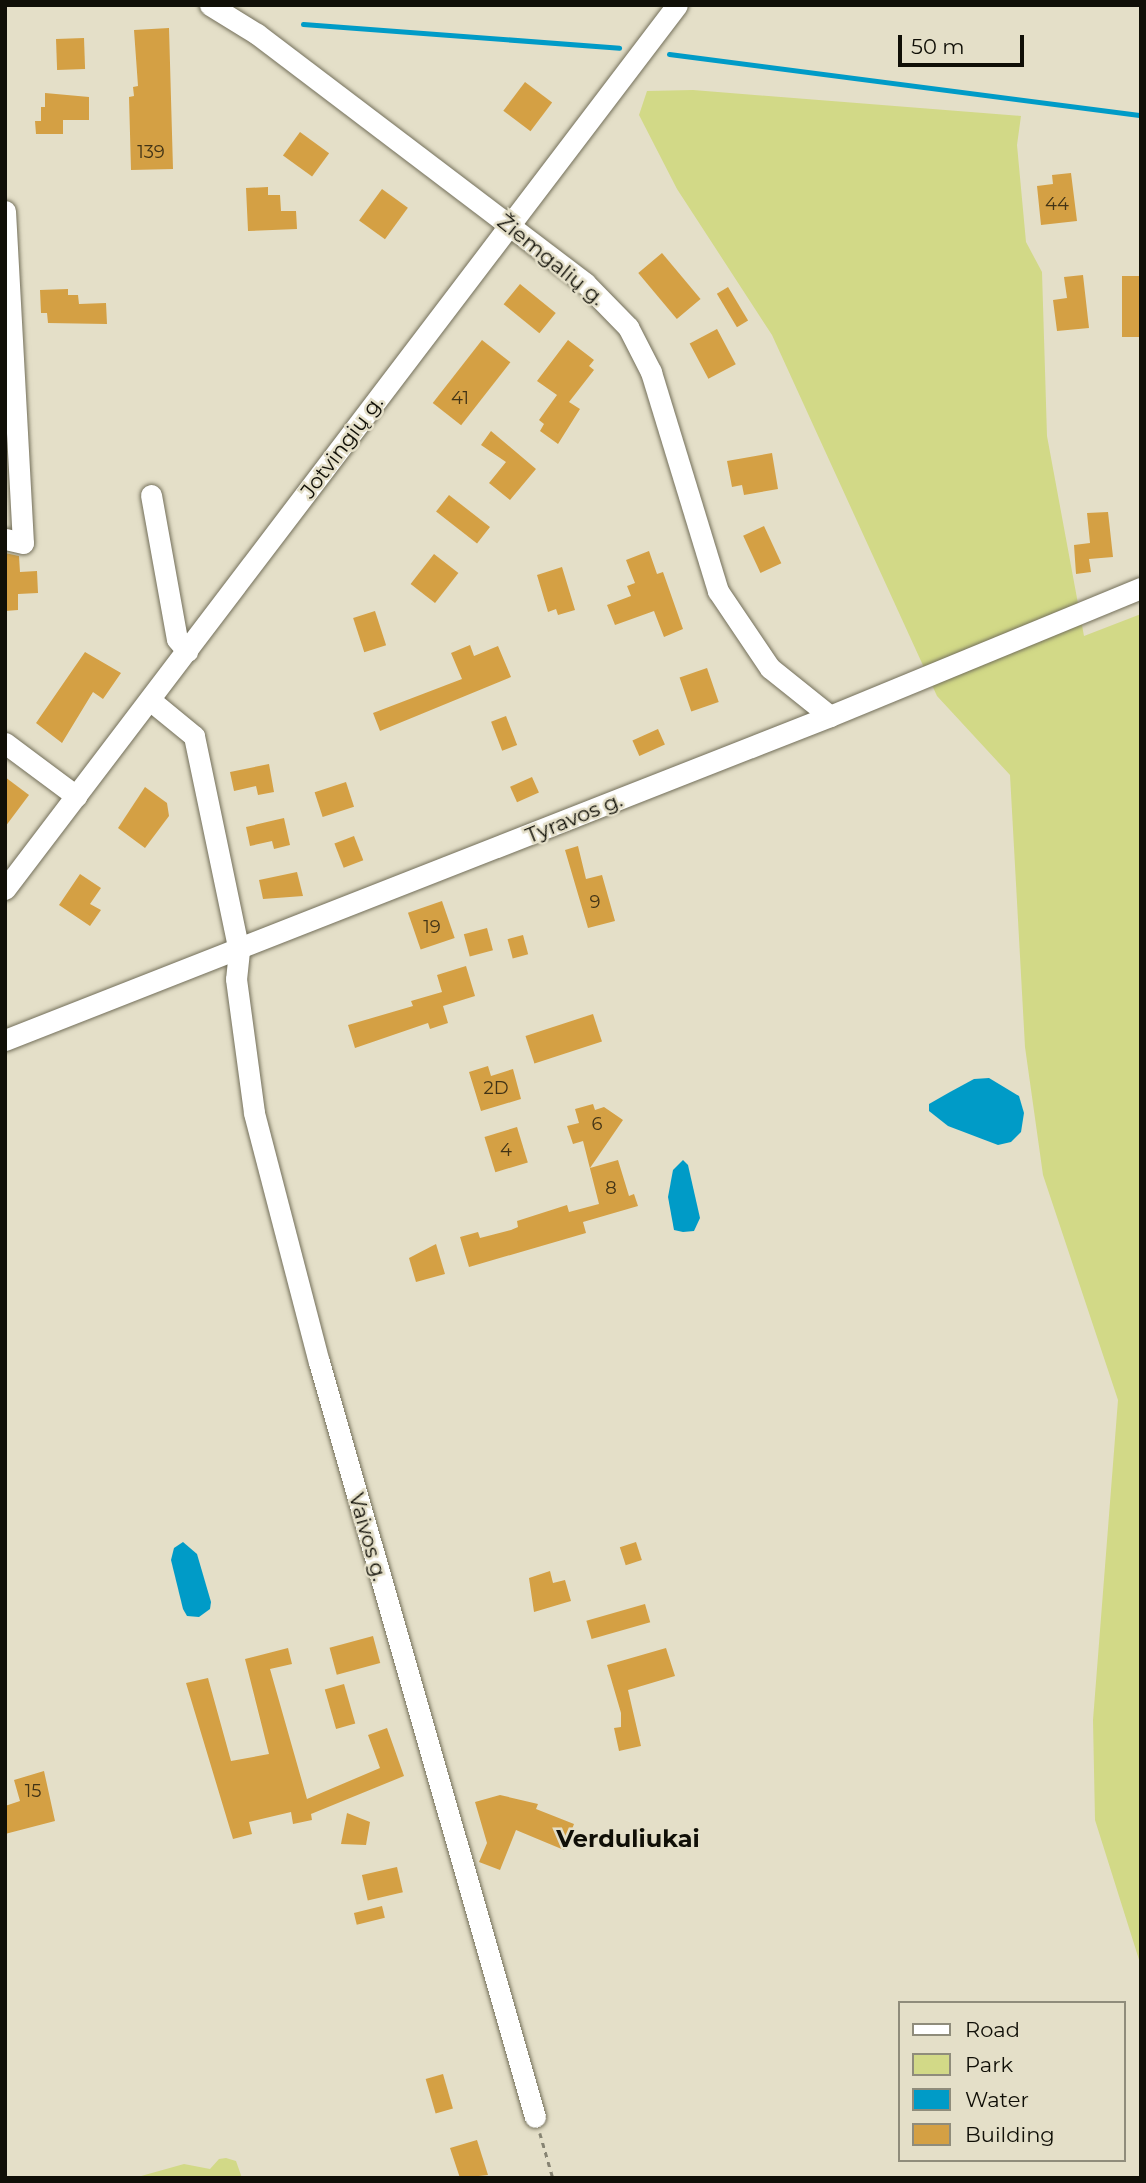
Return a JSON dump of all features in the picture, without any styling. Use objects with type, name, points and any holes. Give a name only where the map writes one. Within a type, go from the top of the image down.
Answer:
[{"type":"street","name":"Žiemgalių g.","points":[[210,5],[257,34],[585,283],[641,346],[718,591],[770,668],[830,716]]},
{"type":"street","name":"Jotvingių g.","points":[[5,889],[677,5]]},
{"type":"street","points":[[5,211],[23,542],[5,539]]},
{"type":"street","points":[[151,495],[177,639],[187,651]]},
{"type":"street","name":"Tyravos g.","points":[[5,1040],[239,951],[830,716],[1141,588]]},
{"type":"street","name":"Vaivos g.","points":[[149,701],[194,736],[239,951],[236,979],[254,1113],[319,1362],[535,2117]]},
{"type":"street","points":[[5,743],[76,796]]},
{"type":"path","points":[[535,2117],[553,2178]]},
{"type":"green space","points":[[693,90],[1021,116],[1017,145],[1026,242],[1042,272],[1047,436],[1084,636],[1141,614],[1141,1966],[1095,1820],[1093,1720],[1118,1400],[1043,1175],[1025,1047],[1010,775],[937,696],[772,335],[677,189],[639,115],[647,91]]},
{"type":"green space","points":[[219,2159],[236,2161],[242,2178],[134,2178],[184,2164],[210,2169]]},
{"type":"water","points":[[989,1078],[1019,1096],[1024,1113],[1021,1132],[1011,1142],[998,1145],[948,1126],[929,1111],[929,1104],[950,1092],[974,1079]]},
{"type":"water","points":[[683,1160],[688,1165],[700,1218],[694,1231],[683,1232],[674,1230],[668,1197],[673,1170]]},
{"type":"water","points":[[183,1542],[197,1554],[211,1602],[210,1609],[199,1617],[187,1616],[183,1609],[171,1560],[174,1548]]},
{"type":"building","points":[[169,28],[173,169],[131,170],[129,97],[134,96],[133,87],[138,86],[134,30]]},
{"type":"building","points":[[84,38],[85,69],[57,70],[56,39]]},
{"type":"building","points":[[525,82],[552,102],[530,131],[503,111]]},
{"type":"building","points":[[45,93],[89,97],[89,120],[63,120],[63,134],[36,134],[35,121],[41,121]]},
{"type":"building","points":[[300,132],[329,153],[312,177],[283,155]]},
{"type":"building","points":[[1071,173],[1077,221],[1041,225],[1037,186],[1053,184],[1052,175]]},
{"type":"building","points":[[268,187],[268,195],[280,195],[281,211],[296,211],[297,229],[248,231],[246,188]]},
{"type":"building","points":[[382,189],[408,208],[385,239],[359,221]]},
{"type":"building","points":[[662,253],[701,299],[677,319],[638,273]]},
{"type":"building","points":[[1083,275],[1089,328],[1057,331],[1053,300],[1067,298],[1064,277]]},
{"type":"building","points":[[1122,276],[1141,276],[1141,337],[1122,337]]},
{"type":"building","points":[[520,284],[556,313],[539,333],[504,304]]},
{"type":"building","points":[[728,287],[748,320],[737,327],[717,294]]},
{"type":"building","points":[[68,289],[68,295],[78,295],[79,304],[106,303],[107,324],[48,323],[47,313],[41,313],[40,290]]},
{"type":"building","points":[[717,329],[736,364],[708,379],[690,344]]},
{"type":"building","points":[[482,340],[510,362],[461,425],[433,403]]},
{"type":"building","points":[[568,340],[594,360],[589,366],[594,370],[569,402],[580,409],[558,444],[540,431],[544,424],[539,420],[557,395],[537,381]]},
{"type":"building","points":[[491,431],[536,469],[510,500],[489,483],[506,462],[481,445]]},
{"type":"building","points":[[772,453],[778,489],[744,495],[742,485],[732,487],[727,461]]},
{"type":"building","points":[[449,495],[490,527],[477,544],[436,512]]},
{"type":"building","points":[[1108,512],[1113,557],[1089,559],[1091,572],[1076,574],[1074,545],[1090,543],[1087,513]]},
{"type":"building","points":[[764,526],[781,563],[760,573],[743,536]]},
{"type":"building","points":[[649,551],[657,574],[663,572],[683,629],[664,637],[654,611],[615,625],[607,605],[631,596],[627,586],[635,583],[626,560]]},
{"type":"building","points":[[5,553],[19,556],[20,572],[37,571],[38,593],[18,594],[18,610],[5,611]]},
{"type":"building","points":[[434,554],[458,573],[435,603],[411,584]]},
{"type":"building","points":[[562,567],[575,610],[558,615],[556,609],[548,612],[537,575]]},
{"type":"building","points":[[375,611],[386,645],[364,652],[353,618]]},
{"type":"building","points":[[470,645],[474,656],[498,646],[511,677],[380,731],[373,713],[462,679],[451,653]]},
{"type":"building","points":[[85,652],[121,673],[103,699],[93,692],[62,743],[36,723]]},
{"type":"building","points":[[707,668],[719,702],[691,711],[680,677]]},
{"type":"building","points":[[506,716],[517,745],[502,751],[491,722]]},
{"type":"building","points":[[658,729],[665,745],[639,756],[632,740]]},
{"type":"building","points":[[269,764],[274,792],[258,795],[256,786],[234,791],[230,772]]},
{"type":"building","points":[[5,777],[29,795],[5,827]]},
{"type":"building","points":[[532,777],[539,793],[517,802],[510,787]]},
{"type":"building","points":[[346,782],[354,807],[323,817],[315,792]]},
{"type":"building","points":[[145,787],[167,803],[169,816],[145,848],[118,828]]},
{"type":"building","points":[[284,818],[290,845],[274,849],[272,841],[250,846],[246,827]]},
{"type":"building","points":[[354,836],[363,860],[344,868],[334,844]]},
{"type":"building","points":[[578,846],[586,879],[602,875],[615,921],[588,928],[565,850]]},
{"type":"building","points":[[297,872],[303,896],[263,899],[259,880]]},
{"type":"building","points":[[80,874],[101,888],[90,904],[101,910],[90,926],[59,905]]},
{"type":"building","points":[[442,901],[455,938],[421,950],[408,913]]},
{"type":"building","points":[[487,928],[493,950],[470,956],[464,934]]},
{"type":"building","points":[[523,935],[528,954],[513,958],[508,939]]},
{"type":"building","points":[[466,966],[475,996],[443,1006],[448,1023],[430,1029],[428,1023],[355,1048],[348,1025],[413,1006],[411,1001],[442,992],[437,975]]},
{"type":"building","points":[[593,1014],[602,1042],[534,1064],[525,1036]]},
{"type":"building","points":[[488,1066],[491,1076],[513,1069],[521,1099],[481,1111],[469,1072]]},
{"type":"building","points":[[593,1104],[595,1110],[604,1107],[623,1120],[590,1168],[618,1160],[629,1196],[634,1194],[638,1206],[583,1222],[586,1233],[469,1267],[460,1237],[478,1232],[480,1238],[511,1230],[518,1227],[517,1221],[567,1205],[569,1212],[599,1204],[583,1141],[573,1144],[567,1126],[579,1123],[575,1109]]},
{"type":"building","points":[[517,1127],[528,1162],[495,1172],[484,1137]]},
{"type":"building","points":[[436,1244],[445,1274],[416,1282],[409,1258]]},
{"type":"building","points":[[636,1542],[642,1560],[626,1565],[620,1547]]},
{"type":"building","points":[[550,1571],[553,1583],[565,1580],[571,1601],[534,1612],[529,1578]]},
{"type":"building","points":[[645,1604],[650,1622],[592,1639],[586,1621]]},
{"type":"building","points":[[373,1636],[380,1663],[337,1675],[330,1648]]},
{"type":"building","points":[[288,1648],[292,1664],[270,1669],[307,1799],[380,1768],[368,1735],[387,1728],[404,1776],[311,1814],[312,1820],[293,1824],[291,1812],[249,1822],[252,1834],[233,1839],[186,1683],[208,1678],[231,1761],[269,1754],[245,1659]]},
{"type":"building","points":[[666,1648],[675,1676],[628,1690],[641,1746],[619,1751],[614,1728],[621,1727],[621,1713],[607,1665]]},
{"type":"building","points":[[344,1684],[355,1723],[336,1729],[325,1690]]},
{"type":"building","points":[[44,1771],[55,1821],[5,1834],[5,1806],[20,1801],[14,1780]]},
{"type":"building","points":[[500,1795],[538,1804],[536,1809],[574,1824],[564,1850],[516,1830],[500,1870],[479,1862],[487,1843],[475,1802]]},
{"type":"building","points":[[347,1813],[370,1822],[366,1845],[341,1844]]},
{"type":"building","points":[[397,1867],[403,1892],[368,1900],[362,1875]]},
{"type":"building","points":[[382,1906],[385,1918],[357,1925],[354,1913]]},
{"type":"building","points":[[443,2074],[453,2109],[436,2114],[426,2079]]},
{"type":"building","points":[[477,2140],[488,2175],[460,2178],[450,2148]]},
{"type":"waterway","points":[[303,24],[619,48]]},
{"type":"waterway","points":[[669,54],[1141,115]]},
{"type":"district","name":"Verduliukai","points":[[628,1839]]}]
